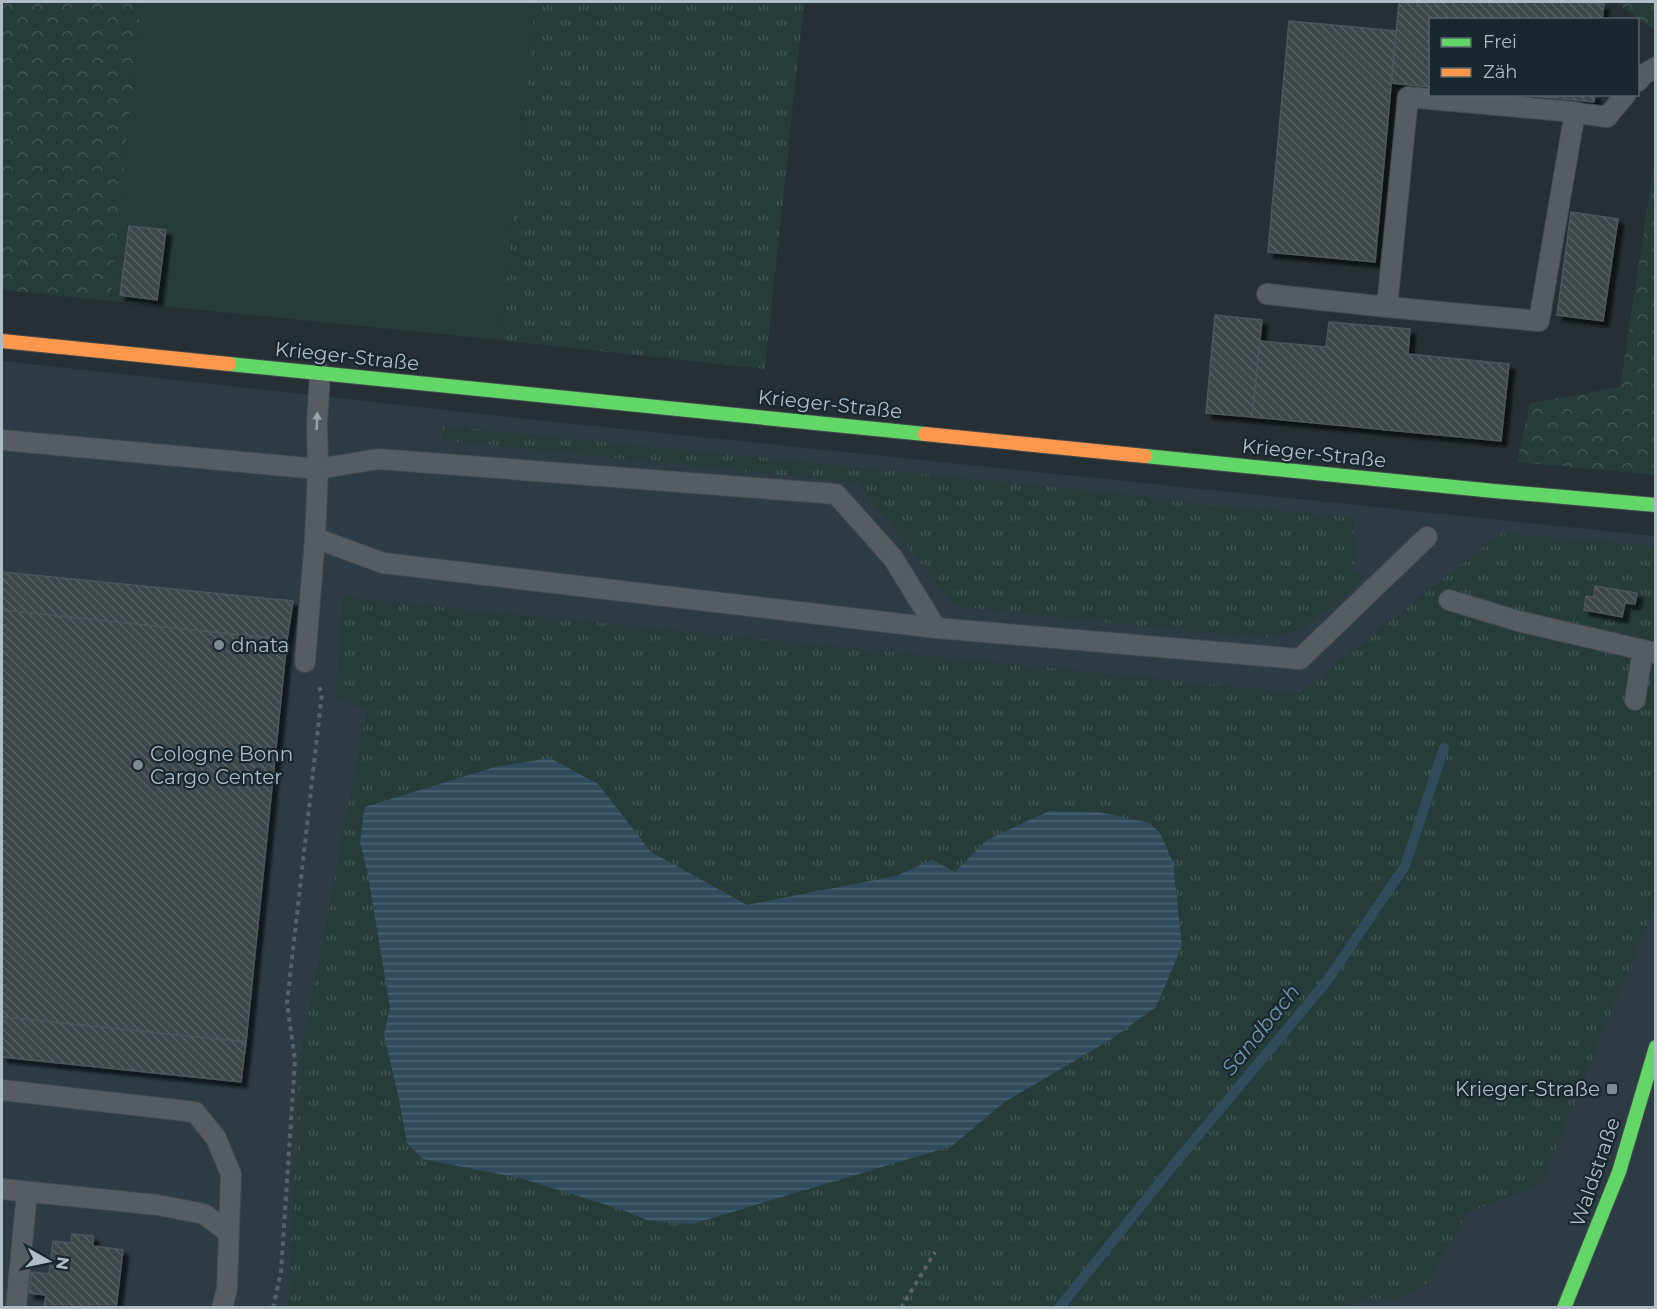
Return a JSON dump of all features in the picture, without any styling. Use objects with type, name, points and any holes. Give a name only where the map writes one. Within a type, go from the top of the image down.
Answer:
[{"type":"street","name":"Krieger-Straße","points":[[2,341],[1494,491],[1656,505]]},
{"type":"street","name":"Waldstraße","points":[[1564,1308],[1619,1172],[1656,1047]]},
{"type":"lane","points":[[1639,80],[1656,67]]},
{"type":"lane","points":[[1387,307],[1408,97],[1607,117],[1624,96]]},
{"type":"lane","points":[[1267,294],[1539,321],[1575,112]]},
{"type":"lane","points":[[305,662],[315,537],[320,373]]},
{"type":"lane","points":[[2,440],[318,469],[378,459],[836,494],[894,558],[936,628]]},
{"type":"lane","points":[[315,537],[383,563],[936,628],[1300,659],[1427,537]]},
{"type":"lane","points":[[1449,600],[1518,621],[1649,652],[1635,700]]},
{"type":"lane","points":[[2,1090],[195,1112],[216,1138],[231,1174],[227,1289],[222,1308]]},
{"type":"lane","points":[[2,1189],[158,1204],[204,1214],[229,1233]]},
{"type":"lane","points":[[16,1308],[27,1192]]},
{"type":"path","points":[[273,1308],[281,1272],[295,1060],[287,1003],[322,693],[305,662]]},
{"type":"path","points":[[901,1308],[935,1252]]},
{"type":"shaded area","points":[[2,361],[537,420],[1655,536],[1655,1307],[2,1308]]},
{"type":"green space","points":[[2,2],[141,2],[111,301],[2,290]]},
{"type":"green space","points":[[141,2],[535,2],[500,340],[111,301]]},
{"type":"green space","points":[[535,2],[804,2],[765,369],[500,340]]},
{"type":"green space","points":[[1616,2],[1655,2],[1655,31]]},
{"type":"green space","points":[[1655,158],[1655,475],[1517,462],[1530,403],[1620,387]]},
{"type":"green space","points":[[443,426],[1154,497],[1193,503],[1355,517],[1353,541],[1357,542],[1353,572],[1365,576],[1363,581],[1305,628],[1289,634],[1269,637],[1186,631],[955,606],[857,483],[442,440]]},
{"type":"green space","points":[[1501,533],[1655,546],[1655,905],[1542,1183],[1467,1213],[1428,1283],[1400,1299],[1365,1299],[1348,1308],[288,1308],[300,1058],[367,710],[336,698],[343,597],[1300,693]],"holes":[[[550,758],[598,784],[651,852],[747,905],[896,876],[932,860],[955,872],[987,840],[1049,811],[1110,1040],[1003,1103],[952,1146],[650,1221],[620,1209],[524,1179],[423,1159],[407,1143],[384,1035],[390,1007],[368,875],[360,842],[365,808],[495,767]]]},
{"type":"water","points":[[550,758],[598,784],[651,852],[747,905],[896,876],[932,860],[955,872],[987,840],[1049,811],[1098,812],[1150,823],[1160,833],[1173,862],[1182,946],[1156,1007],[1110,1040],[1003,1103],[952,1146],[692,1224],[650,1221],[620,1209],[524,1179],[423,1159],[407,1143],[384,1035],[390,1007],[368,875],[360,842],[365,807],[495,767]]},
{"type":"building","points":[[1399,2],[1604,4],[1602,18],[1429,18],[1429,87],[1391,83]]},
{"type":"building","points":[[1289,21],[1396,31],[1375,262],[1268,252]]},
{"type":"building","points":[[1532,96],[1595,96],[1594,102]]},
{"type":"building","points":[[1571,212],[1618,219],[1603,321],[1557,315]]},
{"type":"building","points":[[129,226],[166,230],[157,300],[120,295]]},
{"type":"building","points":[[1215,315],[1262,320],[1252,417],[1206,413]]},
{"type":"building","points":[[1329,322],[1410,329],[1408,354],[1509,364],[1501,441],[1252,417],[1260,341],[1326,347]]},
{"type":"building","points":[[2,572],[293,601],[287,640],[2,610]]},
{"type":"building","points":[[1595,586],[1637,593],[1635,604],[1625,603],[1622,617],[1584,610],[1586,596],[1594,597]]},
{"type":"building","name":"Cologne Bonn Cargo Center","points":[[2,610],[287,640],[246,1042],[2,1017]]},
{"type":"building","points":[[2,1017],[246,1042],[241,1082],[2,1057]]},
{"type":"building","points":[[72,1234],[93,1236],[93,1246],[123,1250],[116,1308],[44,1308],[46,1295],[29,1293],[31,1272],[49,1274],[53,1241],[71,1243]]},
{"type":"waterway","name":"Sandbach","points":[[1059,1308],[1176,1162],[1327,981],[1405,866],[1444,748]]},
{"type":"traffic: fast","points":[[229,364],[925,434]]},
{"type":"traffic: fast","points":[[1145,456],[1656,505]]},
{"type":"traffic: fast","points":[[1564,1308],[1619,1172],[1656,1047]]},
{"type":"traffic: slow","points":[[2,341],[229,364]]},
{"type":"traffic: slow","points":[[925,434],[1145,456]]},
{"type":"place","name":"dnata","points":[[219,645]]},
{"type":"place","name":"Cologne Bonn Cargo Center","points":[[138,765]]},
{"type":"place","name":"Krieger-Straße","points":[[1612,1089]]}]
